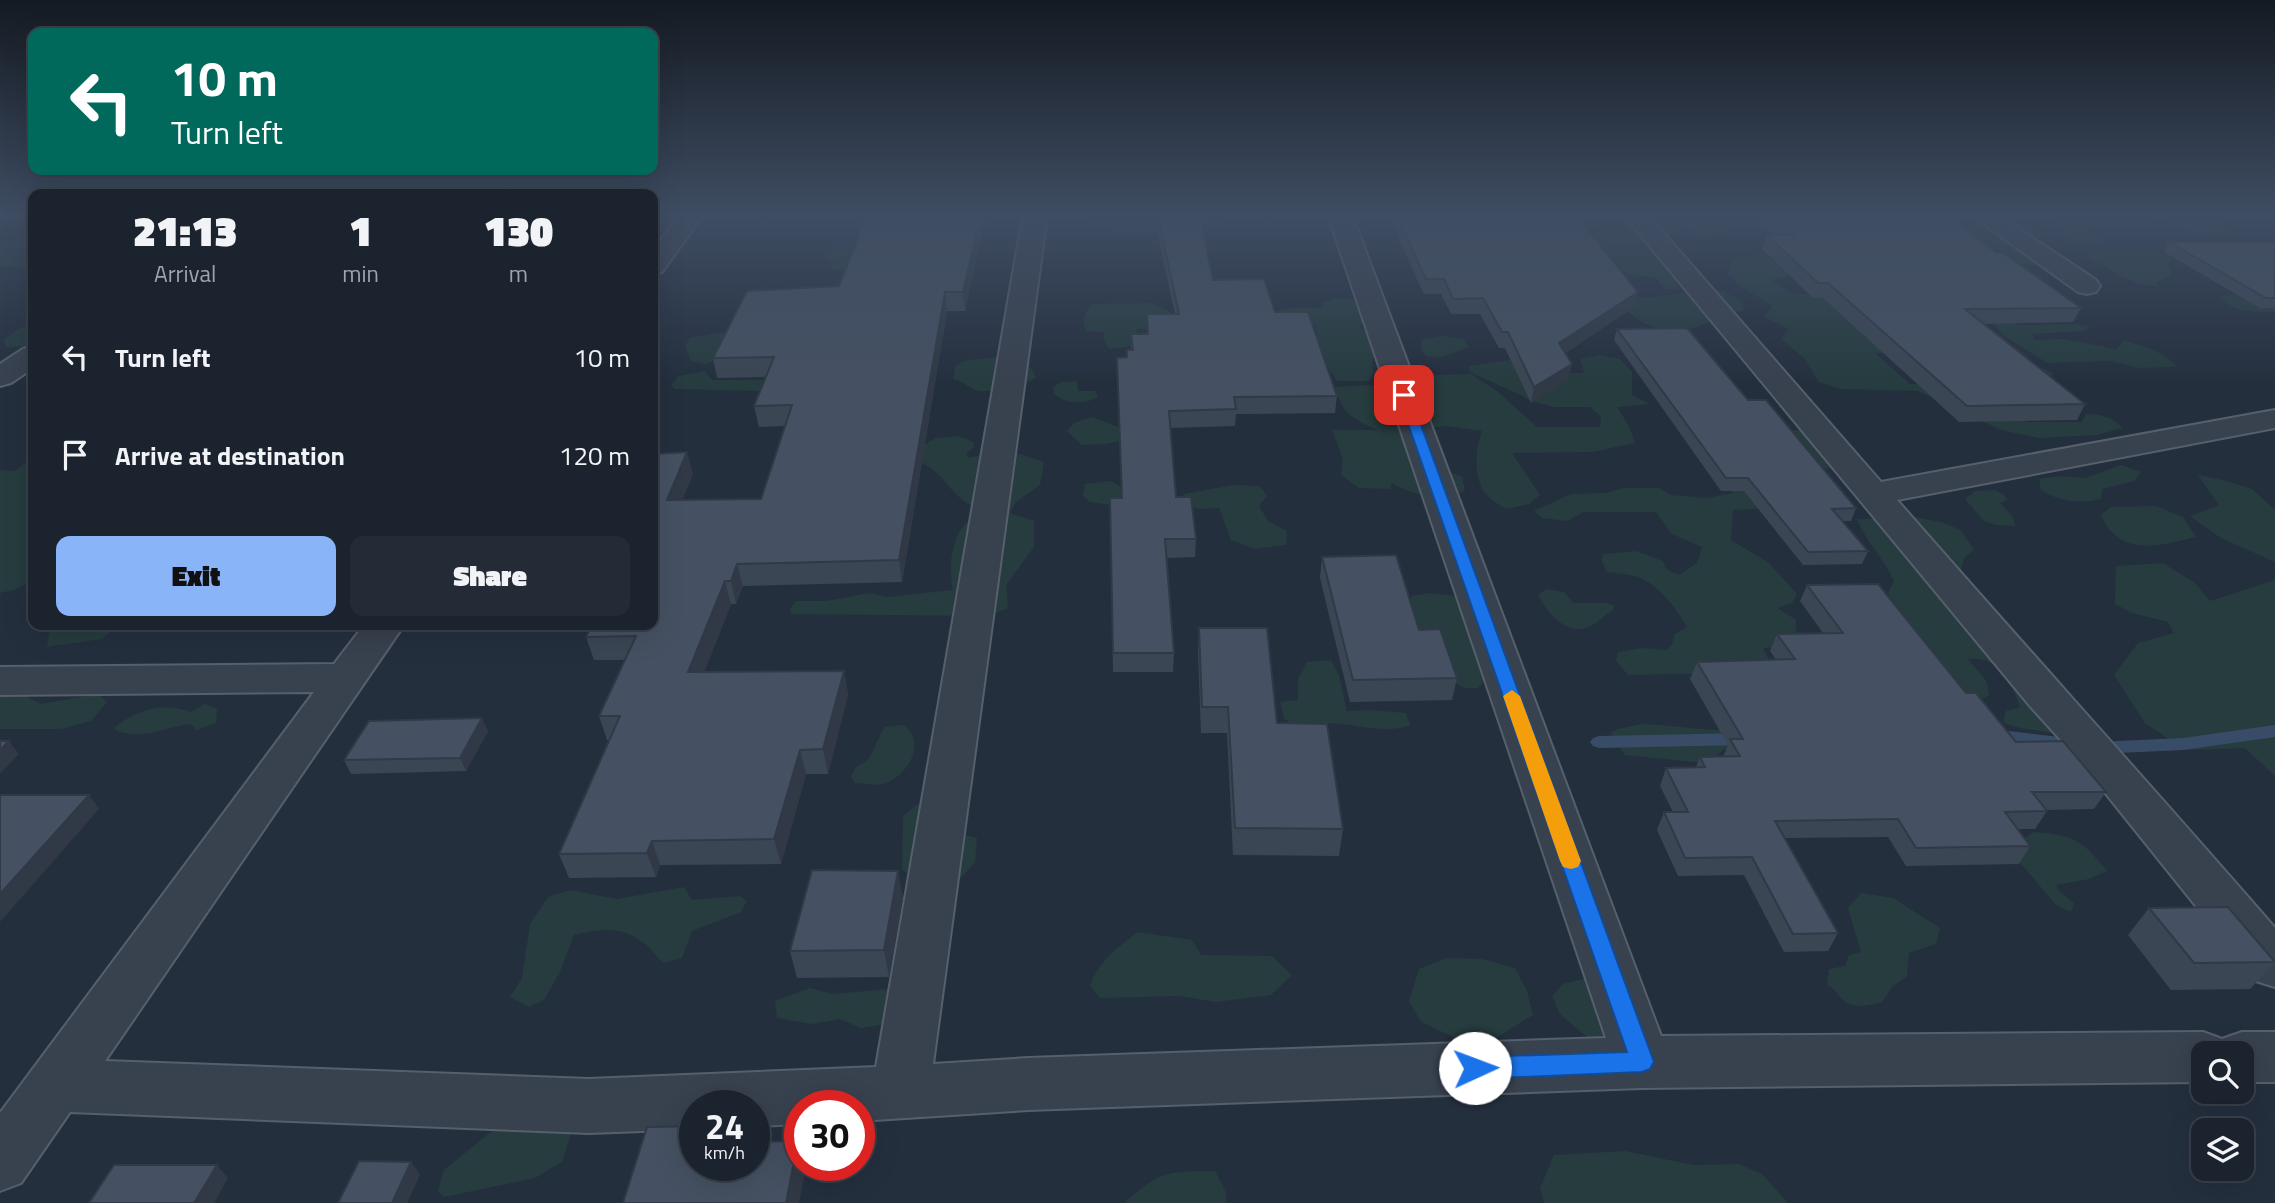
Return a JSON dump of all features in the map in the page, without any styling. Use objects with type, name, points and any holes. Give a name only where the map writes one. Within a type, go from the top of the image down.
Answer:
[{"type":"street","points":[[900,1093],[1026,271]]},
{"type":"street","points":[[1360,271],[1642,1062]]},
{"type":"street","points":[[1683,271],[2045,696],[2103,758],[2275,965]]},
{"type":"street","points":[[2065,271],[2087,286]]},
{"type":"street","points":[[0,377],[28,358]]},
{"type":"street","points":[[1872,495],[2275,419]]},
{"type":"street","points":[[0,1162],[380,630]]},
{"type":"street","points":[[0,681],[345,678]]},
{"type":"street","points":[[2254,1057],[2275,1057]]},
{"type":"street","points":[[55,1085],[589,1106],[900,1093],[1028,1084],[1642,1062],[2191,1058]]},
{"type":"green space","points":[[1676,271],[1680,290],[1665,289],[1655,277],[1622,272]]},
{"type":"green space","points":[[1729,271],[1790,271],[1795,275],[1772,280],[1793,294],[1815,295],[1869,271],[1954,271],[1911,278],[2034,365],[2054,373],[2046,384],[1941,351],[1875,353],[1910,384],[1974,385],[1990,389],[2027,422],[2082,422],[2086,414],[2091,414],[2110,419],[2123,428],[2097,435],[2039,438],[2001,430],[1918,391],[1840,389],[1819,382],[1804,358],[1781,339],[1789,329],[1764,317],[1772,306],[1740,286],[1728,274]]},
{"type":"green space","points":[[2113,271],[2171,272],[2168,277],[2156,282],[2158,286]]},
{"type":"green space","points":[[1701,290],[1723,291],[1743,302],[1744,310],[1692,328],[1673,330],[1644,323],[1624,305],[1631,297],[1656,297]]},
{"type":"green space","points":[[2264,295],[2275,300],[2275,312],[2238,309],[2219,297]]},
{"type":"green space","points":[[1336,298],[1360,300],[1368,314],[1359,327],[1374,333],[1378,353],[1372,360],[1373,373],[1369,381],[1337,381],[1326,364],[1300,367],[1211,327],[1137,329],[1135,343],[1128,347],[1109,349],[1103,339],[1105,332],[1086,331],[1084,323],[1092,304],[1153,303],[1174,314],[1321,352],[1315,325],[1274,323],[1268,317],[1287,308],[1323,308],[1322,303]]},
{"type":"green space","points":[[2011,322],[2019,325],[2076,324],[2090,327],[2082,331],[2032,334],[2035,340],[2063,339],[2116,349],[2123,341],[2159,353],[2177,367],[2137,368],[2111,361],[2047,363],[2003,335],[1993,323]]},
{"type":"green space","points":[[28,326],[28,346],[6,347],[3,340],[18,329]]},
{"type":"green space","points":[[723,332],[727,335],[725,355],[707,364],[691,361],[685,346],[690,338]]},
{"type":"green space","points":[[1444,336],[1463,339],[1469,347],[1440,358],[1426,356],[1421,349],[1422,339]]},
{"type":"green space","points":[[1599,355],[1620,359],[1632,372],[1632,395],[1650,404],[1617,407],[1629,426],[1635,443],[1592,452],[1512,453],[1540,495],[1529,504],[1506,509],[1482,489],[1477,464],[1482,431],[1446,426],[1398,430],[1417,453],[1462,477],[1465,491],[1428,496],[1391,483],[1391,489],[1359,488],[1341,475],[1343,459],[1332,430],[1377,430],[1345,410],[1335,387],[1369,385],[1397,388],[1436,375],[1471,374],[1497,391],[1537,427],[1600,427],[1601,417],[1590,407],[1554,407],[1535,402],[1470,372],[1469,366],[1517,359],[1526,373],[1584,373],[1580,359]]},
{"type":"green space","points":[[1006,356],[1032,369],[1036,378],[984,391],[953,379],[955,367],[963,361]]},
{"type":"green space","points":[[705,371],[712,380],[769,380],[765,391],[674,389],[671,385],[679,376]]},
{"type":"green space","points":[[1077,381],[1078,391],[1095,391],[1098,398],[1075,402],[1054,394],[1053,387],[1061,382]]},
{"type":"green space","points":[[1091,417],[1128,429],[1133,438],[1105,444],[1082,445],[1067,431],[1074,423]]},
{"type":"green space","points":[[1808,430],[1852,467],[1812,469],[1770,508],[1733,510],[1731,540],[1769,563],[1797,594],[1792,603],[1778,608],[1796,620],[1796,634],[1778,647],[1763,648],[1772,666],[1740,673],[1628,675],[1616,661],[1618,652],[1643,648],[1667,650],[1675,634],[1687,627],[1672,605],[1651,584],[1635,576],[1607,572],[1601,559],[1604,554],[1636,551],[1663,561],[1666,569],[1679,575],[1697,563],[1702,547],[1672,534],[1656,512],[1584,512],[1567,521],[1542,518],[1534,511],[1571,494],[1605,493],[1624,488],[1659,488],[1671,495],[1707,498],[1733,493],[1710,457],[1768,431]]},
{"type":"green space","points":[[959,436],[973,442],[974,447],[966,454],[969,458],[1005,449],[1044,462],[1040,485],[1015,503],[1010,513],[1034,521],[1034,547],[1006,585],[1008,608],[989,616],[791,614],[790,609],[796,601],[826,601],[870,593],[887,597],[953,590],[951,564],[957,537],[966,523],[982,515],[982,510],[963,500],[938,474],[921,462],[920,447],[936,438]]},
{"type":"green space","points":[[28,461],[28,583],[0,593],[0,470],[15,471]]},
{"type":"green space","points":[[2121,465],[2141,472],[2134,481],[2102,489],[2101,499],[2070,501],[2041,490],[2039,479],[2059,476],[2085,478]]},
{"type":"green space","points":[[2198,475],[2252,489],[2275,510],[2275,562],[2221,538],[2190,516],[2219,505]]},
{"type":"green space","points":[[1111,481],[1128,491],[1132,508],[1090,502],[1083,496],[1085,484]]},
{"type":"green space","points":[[1233,485],[1260,486],[1267,496],[1259,506],[1268,521],[1287,531],[1286,545],[1255,549],[1231,540],[1219,508],[1198,509],[1182,501],[1184,494]]},
{"type":"green space","points":[[1995,490],[2007,500],[2000,503],[2012,516],[2016,526],[1996,525],[1985,521],[1965,499],[1975,491]]},
{"type":"green space","points":[[2156,506],[2183,517],[2196,537],[2142,546],[2119,538],[2109,529],[2101,515],[2111,507]]},
{"type":"green space","points":[[1892,513],[1941,522],[1961,530],[1974,550],[1964,558],[1958,584],[2060,735],[2003,722],[2006,711],[2020,707],[2008,680],[1996,666],[1979,659],[1968,659],[1987,682],[1989,696],[1967,705],[1915,657],[1937,655],[1919,643],[1902,621],[1888,593],[1894,581],[1857,519],[1880,519]]},
{"type":"green space","points":[[2163,563],[2195,583],[2210,601],[2275,580],[2275,776],[2245,748],[2185,750],[2145,723],[2114,675],[2138,643],[2174,633],[2168,622],[2132,613],[2115,604],[2116,566]]},
{"type":"green space","points":[[1547,589],[1564,592],[1573,603],[1607,603],[1615,606],[1593,625],[1574,629],[1558,621],[1544,605],[1538,595]]},
{"type":"green space","points":[[1430,593],[1462,597],[1487,678],[1478,688],[1465,688],[1455,683],[1376,614],[1406,608],[1412,596]]},
{"type":"green space","points":[[50,630],[113,630],[102,639],[47,647]]},
{"type":"green space","points":[[1331,660],[1339,675],[1347,711],[1406,713],[1410,725],[1384,729],[1334,723],[1291,724],[1284,718],[1280,702],[1298,700],[1298,679],[1307,662]]},
{"type":"green space","points":[[0,684],[25,684],[29,698],[41,704],[98,694],[107,702],[91,721],[61,729],[0,729]]},
{"type":"green space","points":[[205,704],[217,709],[216,723],[196,730],[191,724],[143,734],[123,733],[113,729],[140,712],[150,709],[170,707],[190,712]]},
{"type":"green space","points":[[1643,724],[1734,730],[1752,746],[1725,749],[1704,763],[1625,755],[1611,733],[1617,729]]},
{"type":"green space","points":[[904,725],[911,732],[914,741],[912,759],[907,767],[883,784],[855,783],[851,777],[856,767],[869,759],[884,727]]},
{"type":"green space","points":[[917,805],[936,805],[947,831],[977,838],[975,862],[962,877],[923,883],[902,870],[903,816]]},
{"type":"green space","points":[[2033,832],[2068,837],[2076,841],[2091,852],[2107,871],[2089,879],[2056,885],[2059,891],[2074,903],[2071,912],[2056,905],[2018,860],[2020,842]]},
{"type":"green space","points":[[684,887],[692,900],[740,896],[747,901],[741,912],[692,931],[682,958],[664,963],[647,945],[627,933],[602,930],[574,935],[560,972],[544,1000],[529,1007],[510,997],[522,978],[530,924],[548,897],[570,890],[617,899]]},
{"type":"green space","points":[[1861,893],[1893,898],[1940,928],[1936,944],[1909,953],[1907,976],[1892,987],[1882,1002],[1857,1006],[1847,1003],[1827,985],[1829,969],[1845,966],[1849,955],[1861,952],[1848,908]]},
{"type":"green space","points":[[1138,932],[1192,940],[1201,955],[1272,956],[1292,975],[1271,995],[1216,1002],[1179,996],[1100,998],[1090,986],[1098,969],[1110,955]]},
{"type":"green space","points":[[1447,958],[1482,959],[1515,968],[1527,991],[1533,1015],[1494,1039],[1453,1037],[1421,1022],[1409,1001],[1419,969]]},
{"type":"green space","points":[[1620,958],[1642,979],[1645,1009],[1618,1036],[1594,1043],[1560,1014],[1552,996],[1563,984],[1591,977]]},
{"type":"green space","points":[[810,988],[832,994],[901,988],[898,1022],[861,1028],[840,1019],[812,1024],[777,1018],[775,1001]]},
{"type":"green space","points":[[528,1127],[571,1133],[562,1162],[535,1178],[444,1197],[438,1191],[444,1170],[492,1131]]},
{"type":"green space","points":[[1625,1151],[1694,1165],[1739,1164],[1762,1174],[1788,1203],[1544,1203],[1540,1188],[1554,1155]]},
{"type":"green space","points":[[1215,1171],[1226,1192],[1226,1203],[1124,1203],[1147,1184],[1165,1175]]},
{"type":"building","points":[[845,271],[968,271],[963,292],[945,292],[899,560],[737,564],[731,581],[725,581],[688,672],[844,671],[823,749],[800,750],[774,839],[652,841],[647,853],[559,854],[620,716],[599,716],[636,636],[586,637],[590,630],[658,630],[658,454],[687,452],[667,500],[761,499],[792,405],[754,406],[774,357],[713,358],[747,291],[839,286]]},
{"type":"building","points":[[1170,271],[1211,271],[1213,280],[1264,279],[1275,312],[1308,312],[1337,396],[1234,397],[1236,409],[1169,411],[1176,497],[1191,497],[1196,539],[1165,539],[1174,653],[1113,653],[1110,498],[1122,498],[1117,358],[1127,357],[1127,350],[1133,350],[1131,334],[1148,334],[1147,314],[1179,314]]},
{"type":"building","points":[[1422,271],[1621,271],[1638,292],[1559,343],[1572,364],[1534,387],[1508,332],[1502,332],[1483,298],[1453,299],[1444,279],[1426,279]]},
{"type":"building","points":[[1805,271],[2029,271],[2081,308],[1965,309],[2085,404],[1967,406],[1828,283],[1818,283]]},
{"type":"building","points":[[2219,271],[2275,271],[2275,298],[2266,298]]},
{"type":"building","points":[[1687,328],[1748,400],[1766,400],[1856,508],[1832,509],[1868,551],[1808,552],[1748,478],[1726,478],[1617,329]]},
{"type":"building","points":[[1396,555],[1419,630],[1440,629],[1457,678],[1353,680],[1322,557]]},
{"type":"building","points":[[1878,584],[1966,693],[1976,693],[2016,742],[2063,741],[2106,792],[2032,792],[2047,811],[2005,812],[2030,846],[1916,848],[1898,819],[1775,821],[1838,933],[1793,934],[1752,857],[1685,858],[1664,812],[1688,812],[1666,768],[1705,767],[1700,757],[1740,756],[1730,739],[1743,739],[1697,662],[1795,659],[1777,634],[1843,633],[1807,585]]},
{"type":"building","points":[[1199,628],[1267,628],[1277,723],[1327,724],[1343,829],[1235,828],[1228,707],[1202,707]]},
{"type":"building","points":[[482,718],[460,758],[344,760],[369,721]]},
{"type":"building","points":[[0,741],[9,741],[0,750]]},
{"type":"building","points":[[0,795],[89,795],[0,894]]},
{"type":"building","points":[[812,870],[898,871],[884,950],[790,951]]},
{"type":"building","points":[[2228,907],[2275,962],[2194,963],[2149,908]]},
{"type":"building","points":[[679,1126],[679,1181],[770,1181],[770,1142],[784,1141],[784,1181],[790,1181],[786,1203],[623,1203],[647,1127]]},
{"type":"building","points":[[359,1161],[411,1162],[392,1203],[338,1203]]},
{"type":"building","points":[[114,1165],[217,1165],[194,1203],[89,1203]]},
{"type":"waterway","points":[[2096,748],[2183,744],[2275,731]]},
{"type":"waterway","points":[[1992,735],[2067,744]]},
{"type":"waterway","points":[[1599,742],[1746,739]]},
{"type":"slow traffic","points":[[1512,696],[1571,861]]},
{"type":"route","points":[[1404,395],[1642,1062],[1475,1068]]}]
